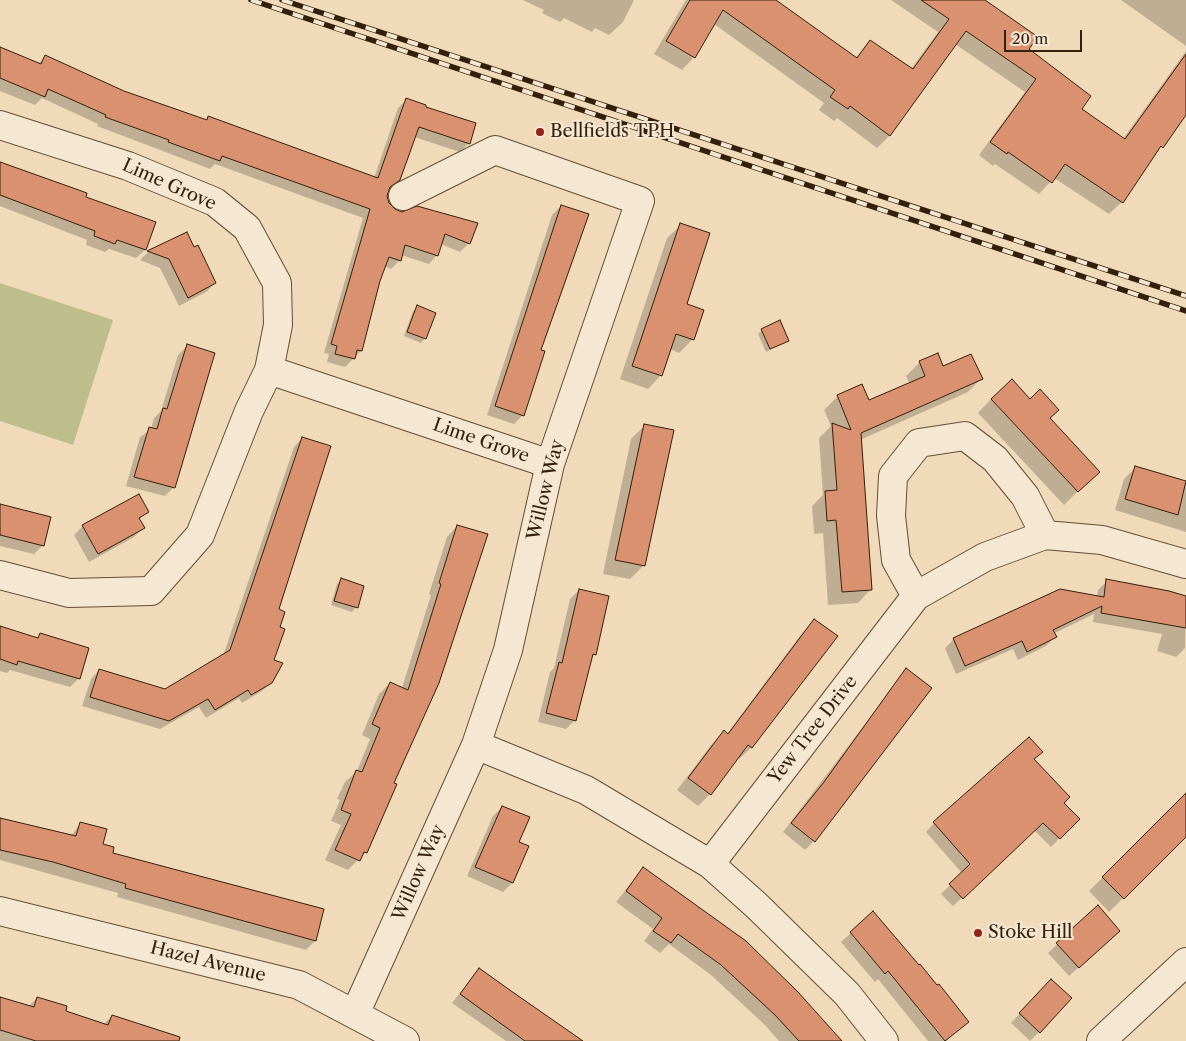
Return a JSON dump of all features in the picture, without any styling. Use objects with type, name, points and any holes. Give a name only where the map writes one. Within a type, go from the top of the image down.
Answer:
[{"type":"street","name":"Lime Grove","points":[[0,125],[128,166],[215,202],[247,228],[277,283],[278,325],[269,370],[249,411],[200,535],[151,591],[68,593],[0,574]]},
{"type":"street","name":"Willow Way","points":[[355,1014],[476,745],[508,650],[550,464],[640,201],[495,150],[403,196]]},
{"type":"street","name":"Lime Grove","points":[[269,370],[550,464]]},
{"type":"street","points":[[916,596],[896,560],[891,516],[893,476],[919,443],[965,436],[995,459],[1019,488],[1045,535]]},
{"type":"street","name":"Yew Tree Drive","points":[[710,864],[916,596],[985,557],[1045,535],[1102,540],[1186,564]]},
{"type":"street","points":[[476,745],[586,790],[710,864],[756,905],[846,994],[884,1041]]},
{"type":"street","name":"Hazel Avenue","points":[[0,911],[299,985],[405,1041]]},
{"type":"street","points":[[1101,1041],[1186,962]]},
{"type":"green space","points":[[0,283],[113,320],[73,445],[0,421]]},
{"type":"building","points":[[690,0],[776,0],[857,58],[870,40],[913,69],[949,19],[921,0],[985,0],[1038,37],[1029,49],[1091,96],[1082,109],[1125,139],[1186,54],[1186,115],[1163,148],[1161,146],[1123,203],[1065,164],[1052,183],[1008,152],[1007,154],[990,142],[1036,79],[966,31],[890,136],[850,106],[848,109],[830,97],[835,90],[723,10],[695,58],[666,41]]},
{"type":"building","points":[[0,47],[41,64],[45,55],[124,91],[207,120],[208,116],[378,178],[406,98],[426,105],[426,107],[476,123],[470,144],[419,127],[400,180],[390,187],[387,196],[389,203],[395,209],[402,212],[417,206],[478,223],[470,244],[445,234],[438,256],[405,245],[401,261],[389,257],[380,281],[362,351],[357,350],[355,359],[335,354],[337,346],[331,344],[370,209],[222,156],[220,161],[168,142],[169,140],[105,117],[106,115],[48,89],[45,97],[0,78]]},
{"type":"building","points":[[0,162],[87,193],[86,197],[156,222],[146,250],[117,240],[115,244],[94,236],[95,231],[0,195]]},
{"type":"building","points":[[561,205],[589,214],[541,350],[545,351],[524,416],[495,406]]},
{"type":"building","points":[[680,223],[710,233],[687,304],[704,310],[694,340],[676,334],[662,376],[632,366]]},
{"type":"building","points":[[187,232],[194,247],[198,245],[216,283],[188,298],[169,259],[147,251]]},
{"type":"building","points":[[417,305],[436,313],[426,339],[407,332]]},
{"type":"building","points":[[780,320],[789,341],[770,349],[761,329]]},
{"type":"building","points":[[187,344],[215,353],[175,488],[134,477],[149,427],[157,429],[163,408],[167,409]]},
{"type":"building","points":[[938,353],[943,366],[971,354],[983,379],[861,433],[872,590],[842,592],[836,520],[827,521],[825,491],[837,490],[832,423],[851,430],[837,395],[862,384],[869,400],[925,376],[919,361]]},
{"type":"building","points":[[1012,379],[1030,399],[1040,389],[1059,410],[1050,418],[1100,472],[1078,492],[991,399]]},
{"type":"building","points":[[644,424],[674,430],[645,566],[615,560]]},
{"type":"building","points":[[302,437],[331,446],[279,609],[285,612],[280,627],[285,629],[274,660],[283,663],[272,683],[251,695],[248,690],[215,710],[208,699],[169,721],[90,697],[99,669],[165,689],[230,650]]},
{"type":"building","points":[[1135,466],[1186,481],[1178,515],[1125,499]]},
{"type":"building","points":[[139,494],[149,512],[139,518],[145,528],[98,554],[82,525]]},
{"type":"building","points":[[0,504],[51,517],[44,546],[0,535]]},
{"type":"building","points":[[457,525],[488,534],[439,683],[394,783],[397,784],[367,853],[364,852],[360,861],[335,850],[351,814],[341,810],[356,770],[362,772],[380,728],[372,724],[390,682],[408,690]]},
{"type":"building","points":[[341,578],[364,586],[358,608],[334,601]]},
{"type":"building","points":[[1106,579],[1186,596],[1186,628],[1101,613],[1102,606],[1053,630],[1057,637],[1027,652],[1022,641],[965,666],[953,638],[1060,589],[1104,597]]},
{"type":"building","points":[[579,589],[609,596],[596,655],[593,654],[576,721],[546,713],[559,662],[562,663]]},
{"type":"building","points":[[814,619],[838,636],[752,748],[748,745],[711,795],[688,778],[724,730],[728,734]]},
{"type":"building","points":[[0,626],[38,638],[40,633],[89,648],[80,679],[18,661],[17,665],[0,659]]},
{"type":"building","points":[[906,668],[932,688],[815,842],[791,823],[824,782]]},
{"type":"building","points":[[1029,737],[1043,752],[1034,759],[1070,797],[1064,803],[1080,819],[1060,839],[1043,823],[963,899],[949,884],[970,864],[933,822]]},
{"type":"building","points":[[1186,793],[1186,837],[1124,899],[1102,877]]},
{"type":"building","points":[[502,806],[530,817],[519,842],[529,846],[513,883],[475,867]]},
{"type":"building","points":[[0,818],[76,836],[80,822],[107,829],[103,844],[114,847],[113,853],[324,909],[316,941],[125,888],[126,884],[53,862],[0,850]]},
{"type":"building","points":[[643,867],[746,941],[798,992],[842,1041],[799,1041],[775,1015],[721,965],[678,934],[671,943],[653,931],[662,918],[626,891]]},
{"type":"building","points":[[1098,905],[1120,931],[1079,968],[1056,943]]},
{"type":"building","points":[[873,911],[937,985],[939,984],[969,1022],[945,1041],[888,971],[885,974],[850,932]]},
{"type":"building","points":[[479,968],[583,1041],[525,1041],[460,994]]},
{"type":"building","points":[[1051,979],[1072,998],[1040,1033],[1019,1013]]},
{"type":"building","points":[[0,997],[34,1007],[37,997],[67,1006],[66,1011],[108,1025],[112,1015],[180,1037],[179,1041],[36,1041],[0,1030]]},
{"type":"railway","points":[[251,0],[1186,311]]},
{"type":"railway","points":[[282,0],[1186,296]]},
{"type":"place","name":"Bellfields TPH","points":[[540,132]]},
{"type":"place","name":"Stoke Hill","points":[[978,933]]}]
